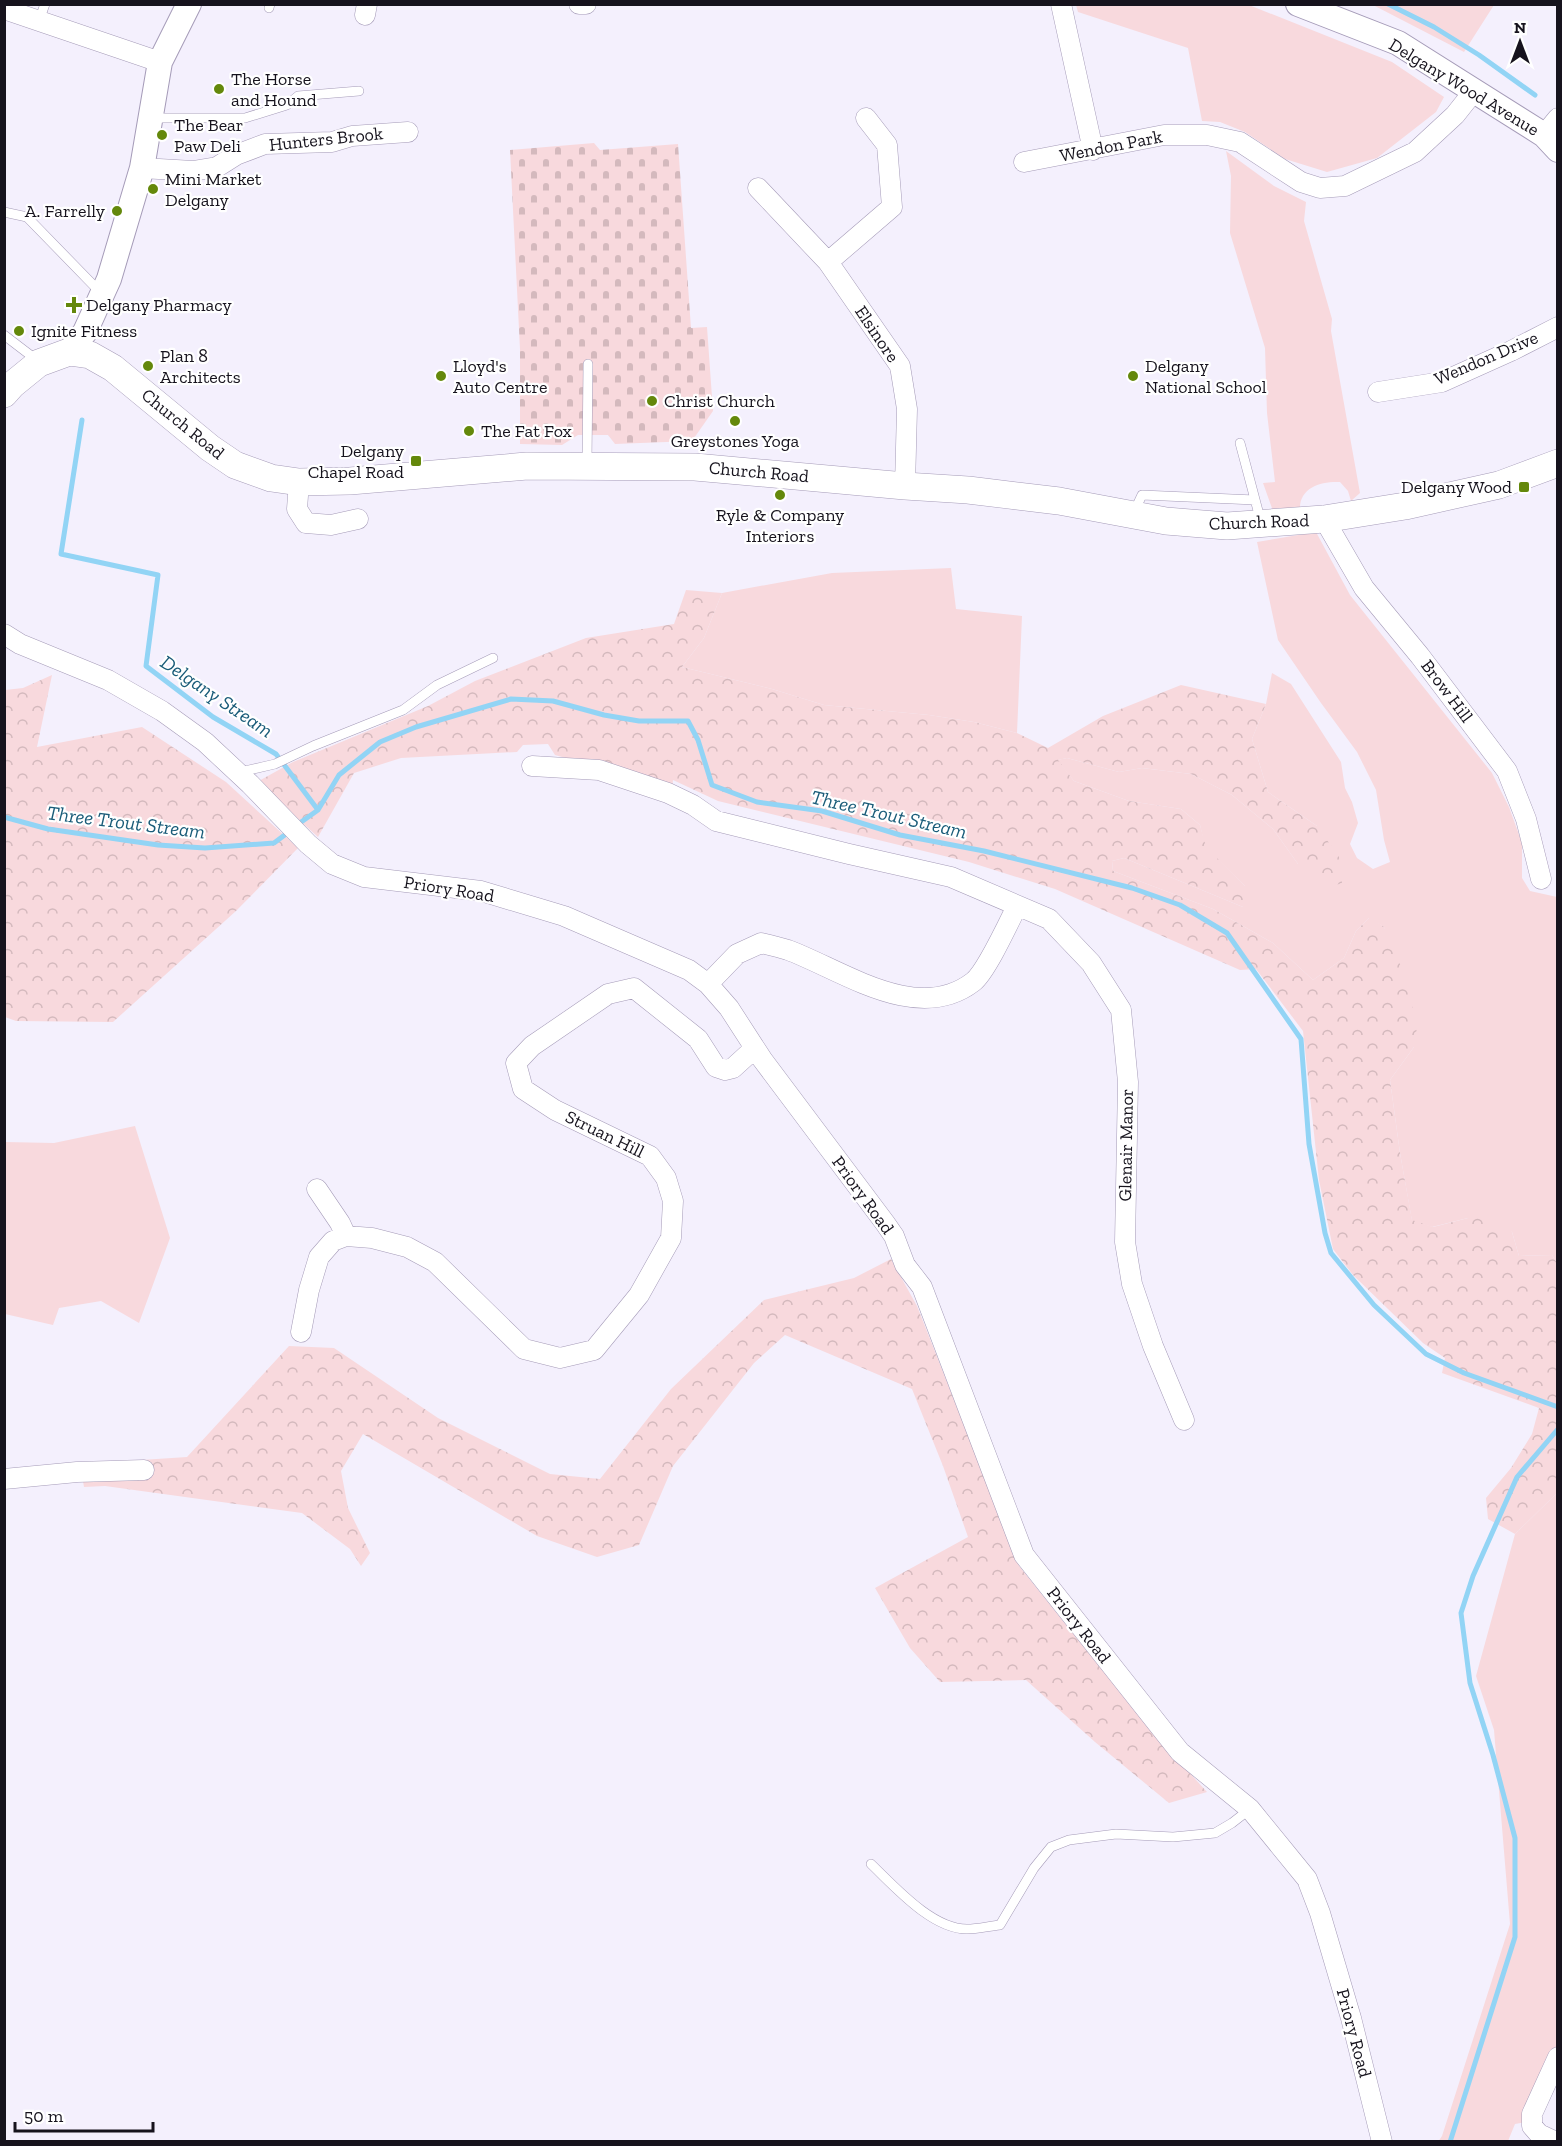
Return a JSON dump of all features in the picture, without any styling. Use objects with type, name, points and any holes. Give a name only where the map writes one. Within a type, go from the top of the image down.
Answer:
[{"type":"main road","name":"Church Road","points":[[69,352],[90,355],[113,368],[210,448],[235,465],[271,478],[299,482],[361,480],[527,466],[695,467],[969,490],[1059,501],[1166,521],[1217,525],[1259,512],[1324,519],[1405,506],[1499,485],[1557,463]]},
{"type":"main road","points":[[4,394],[39,363],[69,352]]},
{"type":"street","points":[[69,352],[85,332],[109,279],[142,168],[160,62],[189,4]]},
{"type":"street","points":[[579,4],[586,4]]},
{"type":"street","points":[[1061,4],[1094,150]]},
{"type":"street","name":"Delgany Wood Avenue","points":[[1298,4],[1398,43],[1474,91],[1553,134]]},
{"type":"street","points":[[4,9],[42,13],[160,62]]},
{"type":"street","name":"Wendon Park","points":[[1024,162],[1164,135],[1207,135],[1240,142],[1301,182],[1320,188],[1346,186],[1415,152],[1455,115],[1474,91]]},
{"type":"street","points":[[828,262],[892,207],[887,145],[866,118]]},
{"type":"street","name":"Hunters Brook","points":[[142,168],[193,171],[217,166],[236,155],[265,144],[332,142],[352,136],[408,132]]},
{"type":"street","name":"Elsinore","points":[[758,188],[828,262],[900,366],[907,409],[905,486]]},
{"type":"street","name":"Wendon Drive","points":[[1378,392],[1442,382],[1511,351],[1557,327]]},
{"type":"street","points":[[299,482],[297,508],[306,523],[331,525],[358,519]]},
{"type":"street","name":"Brow Hill","points":[[1324,519],[1364,588],[1420,656],[1507,771],[1526,819],[1541,879]]},
{"type":"street","name":"Priory Road","points":[[4,634],[20,644],[108,680],[162,711],[205,742],[308,844],[332,864],[364,877],[481,891],[564,916],[689,970],[708,984],[729,1008],[816,1134],[868,1199],[894,1236],[905,1264],[922,1287],[1024,1555],[1180,1752],[1250,1809],[1307,1879],[1320,1912],[1356,2036],[1382,2142]]},
{"type":"street","name":"Glenair Manor","points":[[532,766],[598,770],[668,793],[693,805],[716,821],[951,877],[1049,919],[1091,963],[1121,1010],[1128,1082],[1125,1242],[1132,1284],[1184,1420]]},
{"type":"street","points":[[708,984],[737,954],[761,943],[788,950],[864,985],[901,995],[942,998],[975,981],[1017,906]]},
{"type":"street","name":"Struan Hill","points":[[346,1236],[372,1238],[407,1247],[435,1262],[524,1349],[560,1358],[594,1350],[639,1295],[671,1238],[673,1200],[666,1178],[650,1156],[555,1110],[523,1089],[516,1063],[532,1046],[608,994],[634,987],[698,1039],[716,1067],[725,1070],[733,1068],[755,1048]]},
{"type":"street","points":[[301,1332],[309,1290],[319,1257],[333,1241],[346,1236],[317,1188]]},
{"type":"street","points":[[4,1479],[77,1472],[144,1470]]},
{"type":"street","points":[[1556,2142],[1539,2134],[1532,2127],[1532,2114],[1557,2057]]},
{"type":"lane","points":[[150,118],[245,118],[287,105],[298,96],[359,91]]},
{"type":"lane","points":[[4,212],[27,217],[102,294]]},
{"type":"lane","points":[[4,335],[39,363]]},
{"type":"lane","points":[[587,467],[588,364]]},
{"type":"lane","points":[[1240,443],[1259,512]]},
{"type":"lane","points":[[237,772],[275,764],[312,746],[403,710],[437,685],[493,658]]},
{"type":"lane","points":[[871,1864],[932,1919],[965,1929],[1000,1925],[1034,1868],[1051,1847],[1069,1840],[1116,1834],[1173,1837],[1215,1833],[1250,1809]]},
{"type":"green space","points":[[1494,4],[1464,52],[1373,5]]},
{"type":"green space","points":[[1076,5],[1249,5],[1392,62],[1444,97],[1436,112],[1377,158],[1327,172],[1285,159],[1245,132],[1220,122],[1202,121],[1188,48],[1078,12]]},
{"type":"green space","points":[[594,143],[600,150],[678,144],[691,328],[707,327],[713,411],[692,441],[615,444],[608,435],[578,435],[562,445],[520,444],[520,349],[510,150]]},
{"type":"green space","points":[[1226,151],[1274,186],[1306,202],[1304,221],[1332,319],[1331,331],[1360,493],[1351,501],[1348,491],[1340,482],[1326,483],[1308,490],[1301,501],[1300,508],[1273,511],[1263,483],[1275,482],[1267,413],[1265,348],[1230,233],[1231,176]]},
{"type":"green space","points":[[1316,532],[1350,595],[1492,773],[1509,807],[1522,843],[1522,878],[1530,891],[1557,897],[1557,1263],[1552,1255],[1519,1256],[1512,1232],[1468,1218],[1432,1227],[1412,1221],[1390,1080],[1414,1047],[1384,927],[1369,918],[1356,931],[1344,958],[1313,980],[1273,943],[1213,909],[1113,871],[1112,861],[1124,858],[1243,907],[1245,886],[1205,847],[1200,825],[1181,809],[1129,801],[1074,781],[1057,760],[1067,758],[1119,772],[1142,768],[1191,774],[1232,795],[1273,829],[1298,864],[1317,826],[1268,792],[1252,739],[1266,704],[1272,673],[1291,684],[1341,762],[1345,788],[1358,823],[1350,844],[1357,858],[1373,869],[1390,862],[1376,790],[1357,752],[1278,640],[1257,542]]},
{"type":"green space","points":[[951,568],[956,609],[1022,616],[1017,733],[974,722],[929,715],[824,705],[772,689],[682,667],[704,638],[722,593],[832,573]]},
{"type":"green space","points":[[686,590],[722,593],[704,638],[682,667],[772,689],[824,705],[929,715],[974,722],[1017,733],[1048,748],[1103,716],[1181,685],[1266,704],[1252,739],[1268,792],[1317,826],[1339,857],[1342,883],[1330,887],[1298,864],[1273,829],[1232,795],[1191,774],[1142,768],[1119,772],[1067,758],[1058,760],[1074,781],[1129,801],[1181,809],[1200,825],[1206,847],[1245,886],[1252,900],[1243,907],[1124,858],[1112,861],[1113,871],[1213,909],[1273,943],[1313,980],[1344,958],[1356,931],[1370,917],[1384,927],[1405,976],[1417,1027],[1414,1047],[1390,1080],[1412,1220],[1433,1227],[1468,1218],[1482,1208],[1512,1232],[1519,1256],[1552,1255],[1557,1263],[1557,1493],[1515,1534],[1488,1519],[1486,1498],[1511,1468],[1532,1434],[1539,1408],[1442,1373],[1445,1358],[1423,1343],[1353,1275],[1333,1249],[1319,1180],[1303,1031],[1256,969],[1240,970],[1055,889],[969,862],[718,801],[673,780],[672,790],[659,784],[555,755],[548,744],[523,745],[517,752],[401,758],[354,773],[318,837],[257,782],[293,762],[428,706],[475,681],[586,638],[674,624]]},
{"type":"green space","points":[[52,675],[37,747],[142,727],[226,782],[298,848],[236,911],[113,1022],[16,1021],[5,1017],[5,690],[23,688]]},
{"type":"green space","points":[[135,1126],[170,1238],[139,1323],[101,1301],[59,1308],[53,1325],[5,1314],[5,1142],[54,1143]]},
{"type":"green space","points":[[891,1259],[917,1306],[1020,1567],[1145,1724],[1207,1792],[1169,1803],[1095,1742],[1026,1680],[940,1682],[910,1648],[875,1588],[968,1537],[912,1389],[785,1335],[754,1363],[673,1466],[639,1545],[597,1557],[537,1536],[363,1434],[341,1471],[348,1508],[370,1553],[361,1566],[350,1549],[302,1513],[105,1486],[84,1487],[80,1464],[187,1457],[289,1346],[334,1348],[438,1418],[550,1474],[600,1479],[671,1389],[764,1300],[854,1278]]},
{"type":"green space","points":[[1557,1493],[1556,2052],[1526,2122],[1515,2124],[1508,2141],[1438,2142],[1442,2136],[1510,1924],[1494,1730],[1476,1676],[1515,1534]]},
{"type":"waterway","points":[[1388,4],[1434,27],[1479,55],[1535,95]]},
{"type":"waterway","name":"Delgany Stream","points":[[82,420],[61,554],[158,575],[146,666],[213,717],[276,754],[318,810]]},
{"type":"waterway","name":"Three Trout Stream","points":[[297,825],[318,810],[339,775],[380,742],[416,727],[511,699],[553,701],[604,715],[639,721],[688,721],[698,740],[712,785],[757,802],[822,811],[900,835],[984,851],[1132,888],[1180,905],[1227,933],[1301,1039],[1309,1144],[1325,1233],[1331,1253],[1374,1305],[1426,1354],[1464,1373],[1558,1407]]},
{"type":"waterway","name":"Three Trout Stream","points":[[4,817],[48,829],[158,845],[205,848],[274,843],[290,831]]},
{"type":"waterway","points":[[1450,2142],[1515,1937],[1515,1838],[1493,1755],[1470,1683],[1461,1613],[1473,1576],[1517,1477],[1558,1429]]},
{"type":"place","name":"The Horse and Hound","points":[[219,89]]},
{"type":"place","name":"The Bear Paw Deli","points":[[162,135]]},
{"type":"place","name":"Mini Market Delgany","points":[[153,189]]},
{"type":"place","name":"A. Farrelly","points":[[117,211]]},
{"type":"place","name":"Delgany Pharmacy","points":[[74,305]]},
{"type":"place","name":"Ignite Fitness","points":[[19,331]]},
{"type":"place","name":"Plan 8 Architects","points":[[148,366]]},
{"type":"place","name":"Lloyd's Auto Centre","points":[[441,376]]},
{"type":"place","name":"Delgany National School","points":[[1133,376]]},
{"type":"place","name":"Christ Church","points":[[652,401]]},
{"type":"place","name":"Greystones Yoga","points":[[735,421]]},
{"type":"place","name":"The Fat Fox","points":[[469,431]]},
{"type":"place","name":"Delgany Chapel Road","points":[[416,461]]},
{"type":"place","name":"Delgany Wood","points":[[1524,487]]},
{"type":"place","name":"Ryle & Company Interiors","points":[[780,495]]}]
